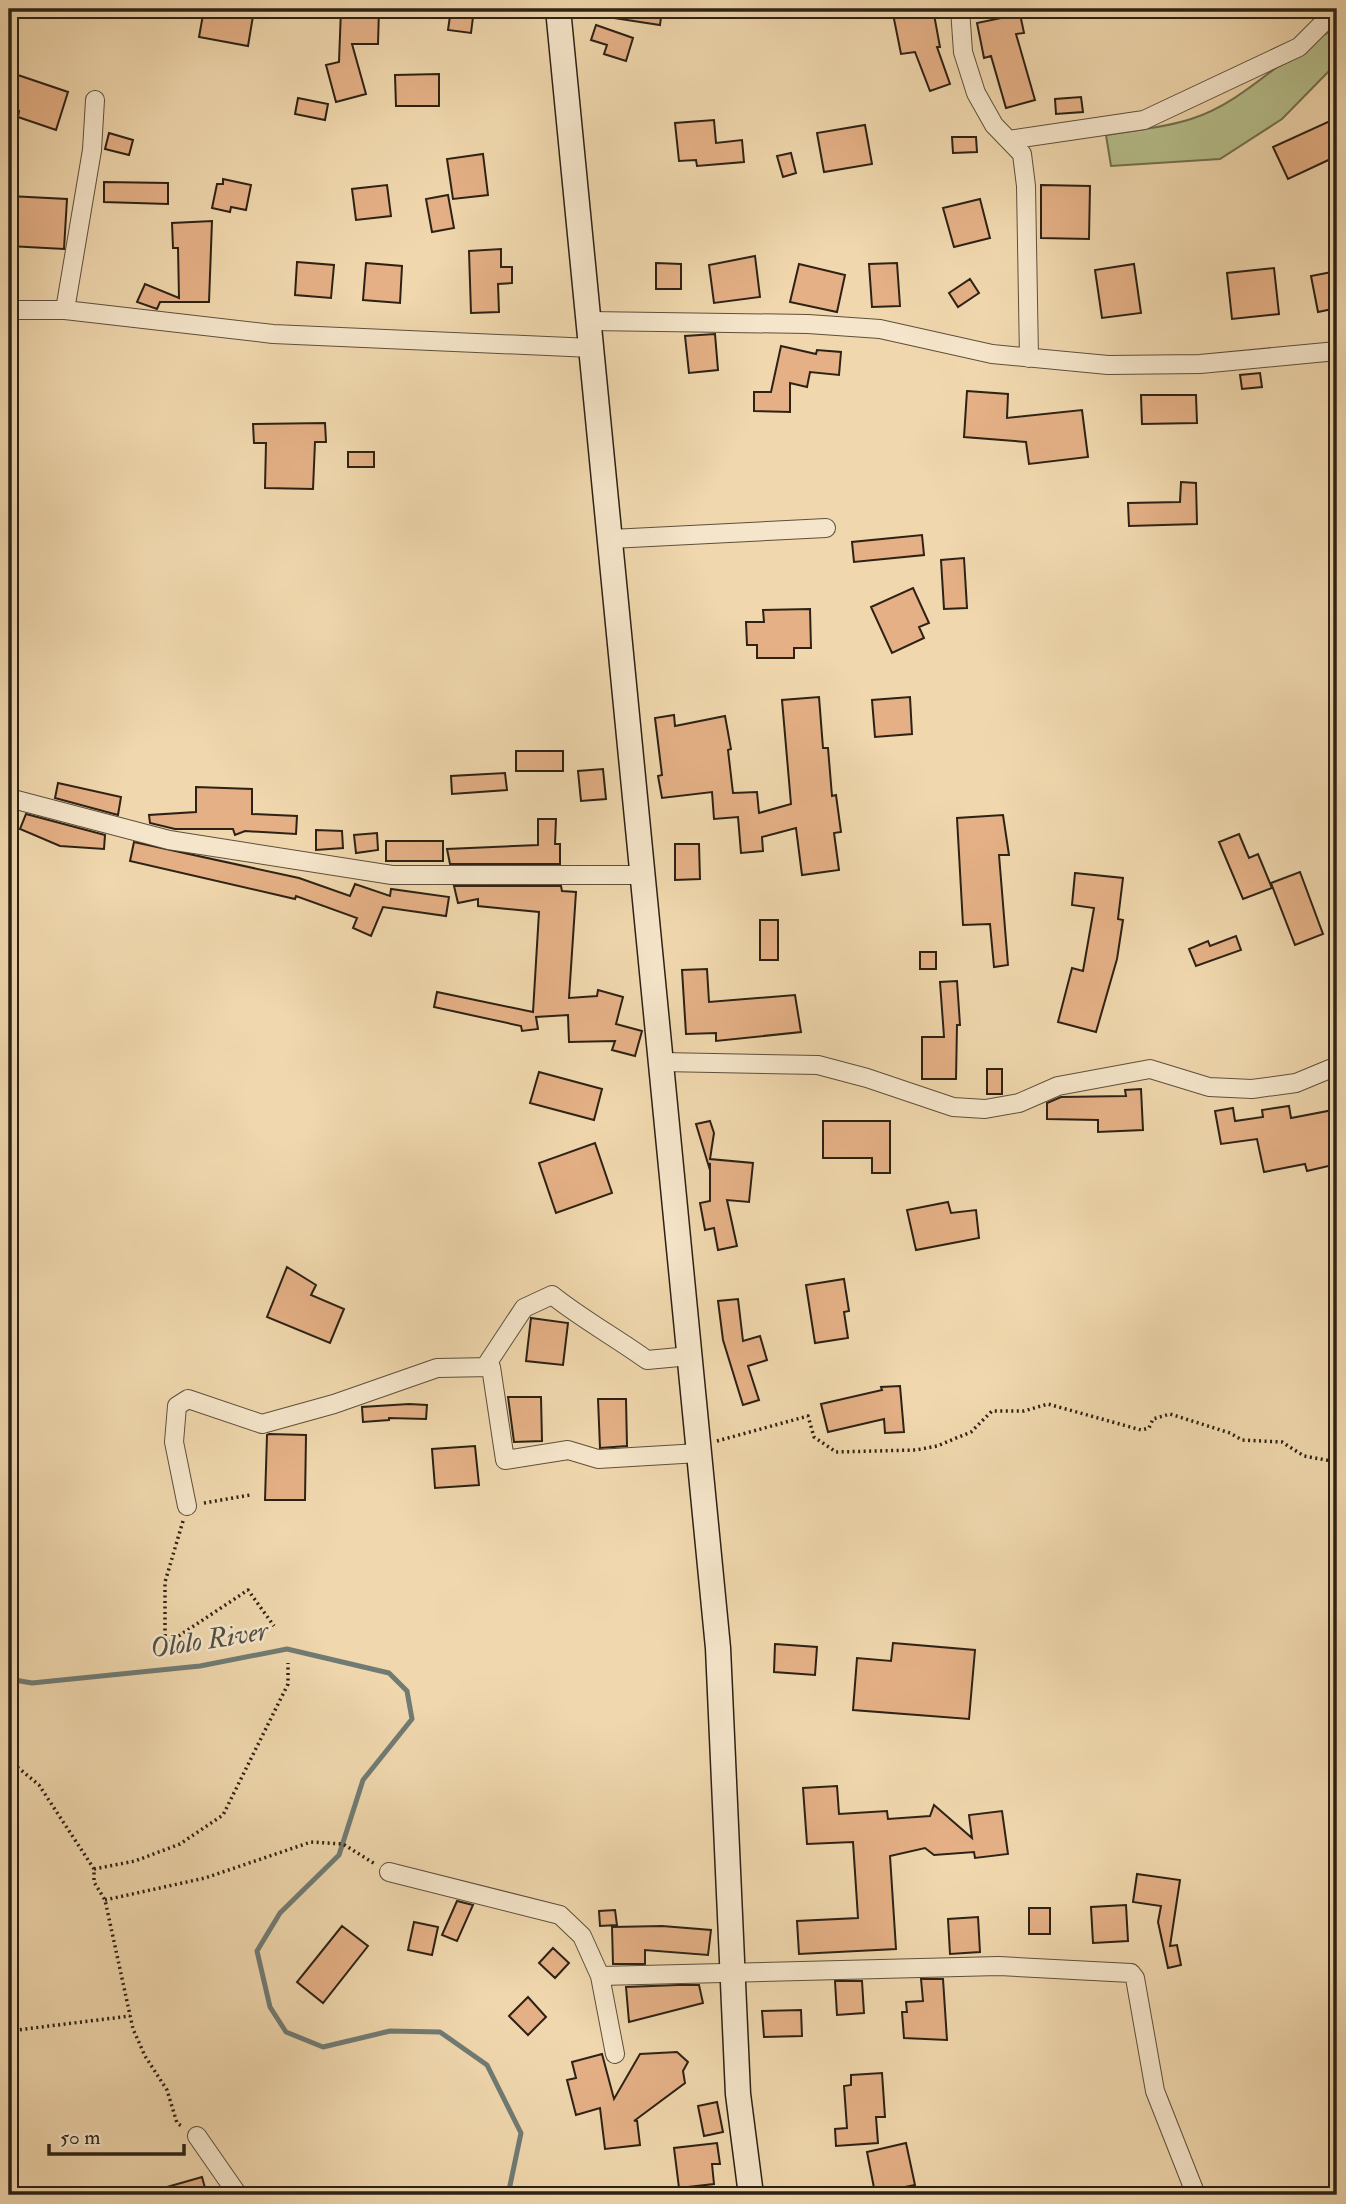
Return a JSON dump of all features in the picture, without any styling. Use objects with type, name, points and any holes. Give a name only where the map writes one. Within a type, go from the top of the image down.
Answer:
[{"type":"main road","points":[[558,9],[721,1688],[738,2094],[751,2195]]},
{"type":"street","points":[[960,9],[963,52],[976,93],[994,125],[1023,154],[1029,358]]},
{"type":"street","points":[[1009,140],[1144,120],[1299,47],[1337,9]]},
{"type":"street","points":[[65,310],[92,150],[95,100]]},
{"type":"street","points":[[9,310],[65,310],[273,334],[592,348]]},
{"type":"street","points":[[589,321],[808,324],[880,328],[992,354],[1108,365],[1200,364],[1337,351]]},
{"type":"street","points":[[611,539],[826,528]]},
{"type":"street","points":[[9,798],[169,840],[391,875],[643,875]]},
{"type":"street","points":[[662,1062],[818,1065],[953,1107],[985,1109],[1019,1103],[1058,1086],[1150,1069],[1209,1087],[1252,1089],[1296,1083],[1337,1066]]},
{"type":"street","points":[[485,1367],[524,1308],[552,1295],[583,1321],[612,1334],[647,1360],[690,1356]]},
{"type":"street","points":[[187,1506],[174,1441],[177,1406],[188,1399],[262,1424],[334,1404],[437,1368],[491,1367],[505,1460],[568,1450],[598,1459],[699,1449]]},
{"type":"street","points":[[389,1872],[560,1915],[582,1936],[600,1976],[615,2054]]},
{"type":"street","points":[[600,1976],[999,1966],[1131,1973],[1135,1978],[1155,2091],[1196,2195]]},
{"type":"street","points":[[197,2136],[238,2195]]},
{"type":"path","points":[[699,1449],[807,1416],[814,1437],[835,1452],[916,1450],[971,1433],[992,1411],[1024,1410],[1048,1404],[1141,1430],[1149,1428],[1153,1419],[1170,1414],[1230,1433],[1242,1440],[1282,1442],[1304,1456],[1337,1462]]},
{"type":"path","points":[[250,1495],[187,1506],[165,1582],[164,1645],[247,1590],[274,1626]]},
{"type":"path","points":[[93,1869],[135,1861],[180,1844],[223,1815],[288,1685],[288,1663]]},
{"type":"path","points":[[9,1760],[39,1785],[93,1869],[94,1882],[105,1900],[130,2016],[145,2056],[167,2090],[177,2123],[197,2136]]},
{"type":"path","points":[[105,1900],[205,1878],[311,1842],[343,1844],[389,1872]]},
{"type":"path","points":[[9,2031],[130,2016]]},
{"type":"green space","points":[[1337,28],[1337,68],[1331,69],[1282,119],[1220,159],[1111,166],[1106,135],[1170,125],[1211,111],[1248,89],[1318,38]]},
{"type":"building","points":[[204,9],[254,10],[248,46],[199,37]]},
{"type":"building","points":[[341,9],[379,9],[378,44],[352,44],[366,94],[336,102],[326,65],[339,62]]},
{"type":"building","points":[[451,9],[474,9],[471,33],[448,30]]},
{"type":"building","points":[[608,9],[662,9],[660,25],[607,17]]},
{"type":"building","points":[[892,9],[933,9],[940,47],[937,47],[950,84],[930,91],[915,52],[901,54]]},
{"type":"building","points":[[1020,14],[1024,33],[1016,34],[1035,100],[1006,108],[991,56],[984,58],[977,23]]},
{"type":"building","points":[[596,25],[633,38],[626,61],[604,54],[607,45],[591,40]]},
{"type":"building","points":[[9,72],[68,92],[56,130],[18,117],[19,111],[9,107]]},
{"type":"building","points":[[439,74],[439,106],[396,106],[395,75]]},
{"type":"building","points":[[1081,97],[1083,112],[1056,114],[1055,99]]},
{"type":"building","points":[[298,98],[328,104],[325,120],[295,114]]},
{"type":"building","points":[[714,120],[716,143],[742,140],[744,162],[697,166],[696,160],[679,161],[675,123]]},
{"type":"building","points":[[1330,121],[1337,136],[1337,156],[1288,179],[1273,147]]},
{"type":"building","points":[[865,125],[872,164],[824,172],[817,133]]},
{"type":"building","points":[[109,133],[133,140],[129,155],[105,149]]},
{"type":"building","points":[[952,137],[976,137],[977,152],[953,153]]},
{"type":"building","points":[[791,153],[796,173],[783,177],[777,156]]},
{"type":"building","points":[[483,154],[488,195],[453,199],[447,159]]},
{"type":"building","points":[[223,179],[251,185],[246,210],[231,207],[230,212],[212,208],[217,184],[223,184]]},
{"type":"building","points":[[104,182],[168,183],[168,204],[104,202]]},
{"type":"building","points":[[387,185],[391,216],[356,220],[352,189]]},
{"type":"building","points":[[1041,185],[1090,186],[1089,239],[1041,238]]},
{"type":"building","points":[[448,195],[454,228],[432,232],[426,199]]},
{"type":"building","points":[[9,196],[67,199],[64,249],[9,246]]},
{"type":"building","points":[[980,199],[990,238],[954,247],[943,208]]},
{"type":"building","points":[[212,221],[209,302],[160,302],[157,309],[137,302],[145,284],[179,298],[178,248],[173,248],[172,223]]},
{"type":"building","points":[[501,249],[501,267],[512,267],[512,283],[498,284],[499,312],[471,313],[469,251]]},
{"type":"building","points":[[755,256],[760,297],[714,303],[709,265]]},
{"type":"building","points":[[297,262],[334,265],[331,298],[295,295]]},
{"type":"building","points":[[366,263],[402,266],[400,303],[363,300]]},
{"type":"building","points":[[656,263],[681,264],[681,289],[656,289]]},
{"type":"building","points":[[897,263],[900,306],[872,307],[869,264]]},
{"type":"building","points":[[799,264],[845,275],[837,312],[790,302]]},
{"type":"building","points":[[1134,264],[1141,313],[1102,318],[1095,270]]},
{"type":"building","points":[[1274,268],[1279,314],[1232,319],[1227,273]]},
{"type":"building","points":[[1337,271],[1337,308],[1318,312],[1311,276]]},
{"type":"building","points":[[970,279],[979,293],[958,307],[949,293]]},
{"type":"building","points":[[715,334],[718,370],[689,373],[685,336]]},
{"type":"building","points":[[781,346],[816,354],[817,350],[841,352],[839,375],[810,372],[807,387],[790,383],[790,412],[754,411],[754,392],[771,392]]},
{"type":"building","points":[[1260,373],[1262,387],[1242,389],[1240,375]]},
{"type":"building","points":[[967,391],[1008,394],[1007,418],[1082,410],[1088,457],[1029,464],[1026,442],[964,437]]},
{"type":"building","points":[[1141,395],[1196,395],[1197,423],[1142,424]]},
{"type":"building","points":[[325,423],[326,442],[315,442],[313,489],[265,488],[266,443],[254,443],[253,424]]},
{"type":"building","points":[[348,452],[374,452],[374,467],[348,467]]},
{"type":"building","points":[[1181,482],[1196,483],[1197,524],[1129,526],[1128,503],[1180,502]]},
{"type":"building","points":[[922,535],[924,555],[854,562],[852,542]]},
{"type":"building","points":[[964,558],[967,608],[944,609],[941,560]]},
{"type":"building","points":[[913,588],[929,623],[919,627],[924,638],[892,653],[871,607]]},
{"type":"building","points":[[810,609],[811,648],[794,648],[794,658],[757,658],[757,645],[747,645],[746,622],[764,622],[763,610]]},
{"type":"building","points":[[819,697],[823,748],[828,748],[832,796],[836,795],[841,832],[834,833],[839,870],[802,875],[796,828],[762,837],[763,851],[741,853],[738,817],[714,819],[712,792],[662,798],[655,718],[674,715],[675,726],[725,716],[731,749],[728,750],[733,793],[757,792],[759,813],[791,804],[782,700]]},
{"type":"building","points":[[910,697],[912,734],[875,737],[872,700]]},
{"type":"building","points":[[516,751],[563,751],[563,771],[516,771]]},
{"type":"building","points":[[603,769],[606,799],[581,801],[578,771]]},
{"type":"building","points":[[505,773],[507,790],[452,794],[451,776]]},
{"type":"building","points":[[58,783],[121,797],[118,815],[55,798]]},
{"type":"building","points":[[196,787],[252,789],[252,814],[297,816],[296,834],[245,831],[235,835],[233,829],[175,829],[150,823],[149,815],[196,812]]},
{"type":"building","points":[[26,814],[105,835],[104,849],[60,846],[20,829]]},
{"type":"building","points":[[1003,815],[1009,855],[999,855],[1008,965],[994,967],[990,924],[963,925],[957,818]]},
{"type":"building","points":[[538,819],[556,819],[555,844],[560,844],[560,864],[450,864],[447,849],[538,845]]},
{"type":"building","points":[[316,830],[342,831],[343,848],[316,850]]},
{"type":"building","points":[[377,833],[378,850],[356,853],[354,835]]},
{"type":"building","points":[[1239,834],[1249,858],[1258,854],[1272,888],[1243,899],[1219,842]]},
{"type":"building","points":[[386,841],[443,841],[443,861],[386,861]]},
{"type":"building","points":[[134,842],[299,878],[350,896],[355,884],[390,896],[391,889],[449,897],[446,916],[383,907],[371,936],[353,928],[357,918],[296,896],[295,899],[130,861]]},
{"type":"building","points":[[675,844],[699,844],[700,879],[675,880]]},
{"type":"building","points":[[1300,872],[1323,934],[1295,945],[1271,883]]},
{"type":"building","points":[[1075,873],[1123,878],[1118,919],[1123,920],[1117,959],[1096,1032],[1058,1022],[1072,968],[1083,971],[1094,908],[1072,905]]},
{"type":"building","points":[[454,886],[561,886],[562,891],[576,892],[569,998],[597,996],[598,990],[623,997],[616,1024],[642,1031],[635,1056],[612,1050],[615,1041],[569,1042],[568,1015],[536,1017],[538,1029],[522,1031],[521,1026],[434,1007],[437,992],[533,1012],[539,912],[478,906],[478,899],[458,903]]},
{"type":"building","points":[[760,920],[778,920],[778,960],[760,960]]},
{"type":"building","points":[[1236,936],[1241,950],[1196,966],[1189,949],[1208,941],[1210,946]]},
{"type":"building","points":[[920,952],[936,952],[936,969],[920,969]]},
{"type":"building","points":[[707,969],[709,1002],[795,995],[801,1032],[716,1041],[716,1033],[686,1034],[682,970]]},
{"type":"building","points":[[957,981],[960,1025],[957,1025],[956,1079],[922,1079],[922,1037],[944,1037],[940,982]]},
{"type":"building","points":[[987,1069],[1002,1069],[1002,1094],[987,1094]]},
{"type":"building","points":[[539,1072],[602,1089],[594,1120],[530,1103]]},
{"type":"building","points":[[1141,1089],[1143,1130],[1098,1132],[1098,1120],[1047,1119],[1047,1103],[1061,1097],[1126,1096],[1125,1090]]},
{"type":"building","points":[[1289,1106],[1291,1118],[1333,1110],[1337,1132],[1337,1142],[1334,1143],[1337,1164],[1307,1171],[1305,1164],[1264,1172],[1257,1139],[1221,1144],[1215,1111],[1233,1108],[1235,1121],[1263,1117],[1262,1110]]},
{"type":"building","points":[[710,1121],[714,1133],[710,1159],[753,1163],[749,1202],[727,1200],[737,1246],[718,1250],[714,1228],[705,1230],[700,1203],[710,1201],[710,1163],[709,1167],[696,1124]]},
{"type":"building","points":[[823,1121],[890,1121],[890,1173],[872,1173],[872,1158],[823,1158]]},
{"type":"building","points":[[595,1143],[612,1193],[556,1213],[539,1163]]},
{"type":"building","points":[[948,1202],[951,1213],[976,1210],[979,1238],[916,1250],[907,1210]]},
{"type":"building","points":[[287,1267],[316,1285],[311,1295],[344,1309],[330,1343],[267,1317]]},
{"type":"building","points":[[844,1279],[849,1311],[844,1312],[848,1338],[815,1343],[806,1285]]},
{"type":"building","points":[[738,1299],[743,1341],[760,1336],[767,1360],[748,1366],[759,1400],[743,1405],[723,1340],[718,1301]]},
{"type":"building","points":[[531,1318],[568,1323],[563,1365],[526,1361]]},
{"type":"building","points":[[900,1386],[904,1432],[885,1433],[884,1419],[828,1432],[821,1404],[882,1390],[881,1387]]},
{"type":"building","points":[[508,1397],[541,1397],[542,1441],[514,1442]]},
{"type":"building","points":[[598,1399],[626,1399],[627,1446],[600,1448]]},
{"type":"building","points":[[427,1405],[426,1419],[389,1418],[363,1422],[362,1407]]},
{"type":"building","points":[[269,1434],[306,1435],[305,1500],[265,1500]]},
{"type":"building","points":[[475,1446],[479,1485],[435,1488],[432,1449]]},
{"type":"building","points":[[893,1643],[975,1650],[969,1719],[853,1710],[857,1658],[891,1661]]},
{"type":"building","points":[[775,1644],[817,1647],[815,1675],[774,1672]]},
{"type":"building","points":[[837,1786],[839,1814],[887,1811],[888,1819],[930,1816],[934,1805],[972,1838],[969,1815],[1002,1811],[1008,1854],[975,1858],[974,1852],[934,1855],[925,1848],[890,1856],[896,1949],[799,1954],[797,1921],[858,1918],[853,1842],[807,1844],[803,1788]]},
{"type":"building","points":[[1137,1874],[1180,1880],[1170,1946],[1177,1945],[1181,1965],[1168,1968],[1158,1922],[1161,1906],[1133,1902]]},
{"type":"building","points":[[457,1901],[473,1905],[457,1941],[442,1935]]},
{"type":"building","points":[[1126,1905],[1128,1941],[1093,1943],[1091,1907]]},
{"type":"building","points":[[1029,1908],[1050,1908],[1050,1934],[1029,1934]]},
{"type":"building","points":[[615,1910],[617,1925],[600,1926],[599,1911]]},
{"type":"building","points":[[978,1917],[980,1952],[950,1954],[948,1919]]},
{"type":"building","points":[[414,1922],[438,1927],[432,1955],[408,1950]]},
{"type":"building","points":[[342,1926],[368,1946],[323,2003],[297,1982]]},
{"type":"building","points":[[662,1926],[711,1930],[708,1955],[645,1950],[645,1964],[613,1964],[612,1927]]},
{"type":"building","points":[[553,1948],[569,1963],[555,1978],[539,1963]]},
{"type":"building","points":[[921,1979],[943,1979],[947,2040],[904,2038],[902,2012],[907,2012],[906,2002],[923,2001]]},
{"type":"building","points":[[835,1981],[862,1981],[864,2013],[837,2015]]},
{"type":"building","points":[[699,1985],[703,2003],[629,2022],[626,1987]]},
{"type":"building","points":[[528,1997],[546,2017],[528,2035],[509,2016]]},
{"type":"building","points":[[801,2010],[802,2036],[764,2037],[762,2011]]},
{"type":"building","points":[[677,2052],[688,2062],[683,2071],[685,2083],[634,2121],[637,2120],[640,2145],[605,2149],[600,2108],[576,2115],[567,2080],[576,2078],[572,2062],[602,2054],[614,2099],[640,2054]]},
{"type":"building","points":[[882,2073],[885,2117],[876,2117],[878,2143],[836,2146],[835,2129],[847,2128],[844,2086],[851,2085],[851,2075]]},
{"type":"building","points":[[717,2102],[723,2132],[704,2136],[698,2106]]},
{"type":"building","points":[[717,2143],[720,2164],[712,2164],[714,2184],[679,2188],[674,2148]]},
{"type":"building","points":[[906,2143],[915,2185],[875,2193],[867,2152]]},
{"type":"building","points":[[202,2177],[207,2195],[154,2195],[153,2191]]},
{"type":"waterway","name":"Ololo River","points":[[9,1679],[32,1683],[200,1666],[287,1649],[389,1673],[407,1691],[412,1719],[363,1780],[339,1855],[280,1913],[257,1951],[270,2007],[286,2032],[323,2047],[390,2031],[440,2032],[487,2065],[521,2133],[508,2195]]}]
